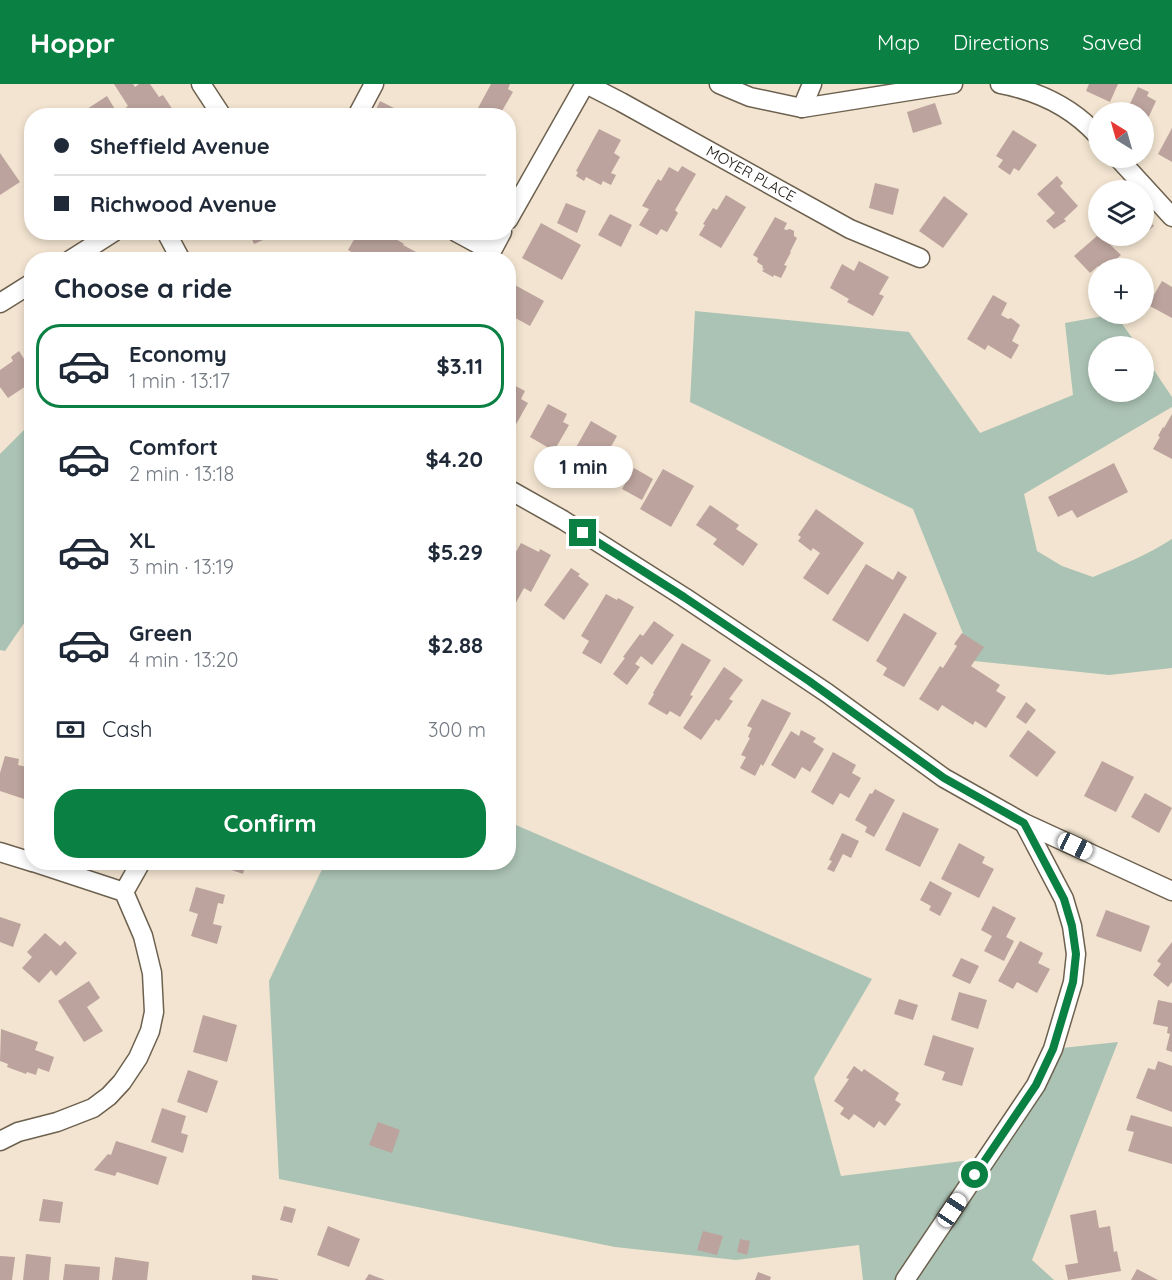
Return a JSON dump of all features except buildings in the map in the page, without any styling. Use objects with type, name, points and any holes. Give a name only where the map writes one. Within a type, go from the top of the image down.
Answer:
[{"type":"street","points":[[201,84],[217,108]]},
{"type":"street","points":[[361,108],[374,84]]},
{"type":"street","points":[[516,206],[586,84]]},
{"type":"street","name":"MOYER PLACE","points":[[586,84],[850,229],[920,258]]},
{"type":"street","points":[[718,84],[750,97],[802,108],[953,84]]},
{"type":"street","points":[[802,108],[812,84]]},
{"type":"street","points":[[1000,84],[1020,87],[1047,98],[1071,112],[1088,127]]},
{"type":"street","points":[[1127,168],[1172,217]]},
{"type":"street","points":[[83,252],[101,240]]},
{"type":"street","points":[[467,240],[485,252]]},
{"type":"street","points":[[0,303],[24,289]]},
{"type":"street","points":[[516,494],[563,520],[684,597],[827,693],[944,778],[1024,823],[1172,891]]},
{"type":"street","points":[[905,1280],[1036,1085],[1053,1049],[1073,982],[1076,954],[1074,935],[1064,899],[1024,823]]},
{"type":"street","points":[[0,852],[24,860]]},
{"type":"street","points":[[0,1141],[18,1132],[57,1122],[93,1108],[108,1096],[122,1082],[138,1058],[150,1031],[154,1012],[152,973],[143,936],[124,892],[57,870]]},
{"type":"street","points":[[124,892],[136,870]]},
{"type":"green space","points":[[695,311],[909,332],[980,433],[1073,395],[1065,323],[1088,319],[1088,324],[1122,324],[1131,336],[1088,336],[1088,402],[1154,402],[1154,370],[1172,397],[1172,407],[1024,494],[1037,551],[1062,566],[1093,577],[1143,555],[1172,539],[1172,668],[1109,675],[974,661],[913,509],[690,402]]},
{"type":"green space","points":[[24,430],[24,623],[5,651],[0,650],[0,454]]},
{"type":"green space","points":[[516,825],[872,979],[814,1078],[841,1176],[987,1158],[1053,1049],[1118,1042],[1032,1260],[1054,1280],[863,1280],[859,1245],[736,1260],[615,1247],[279,1179],[269,981],[322,870],[516,870]]},
{"type":"route","points":[[583,533],[684,597],[827,693],[944,778],[1024,823],[1064,899],[1072,926],[1076,954],[1073,982],[1053,1049],[1036,1085],[975,1175]]}]
